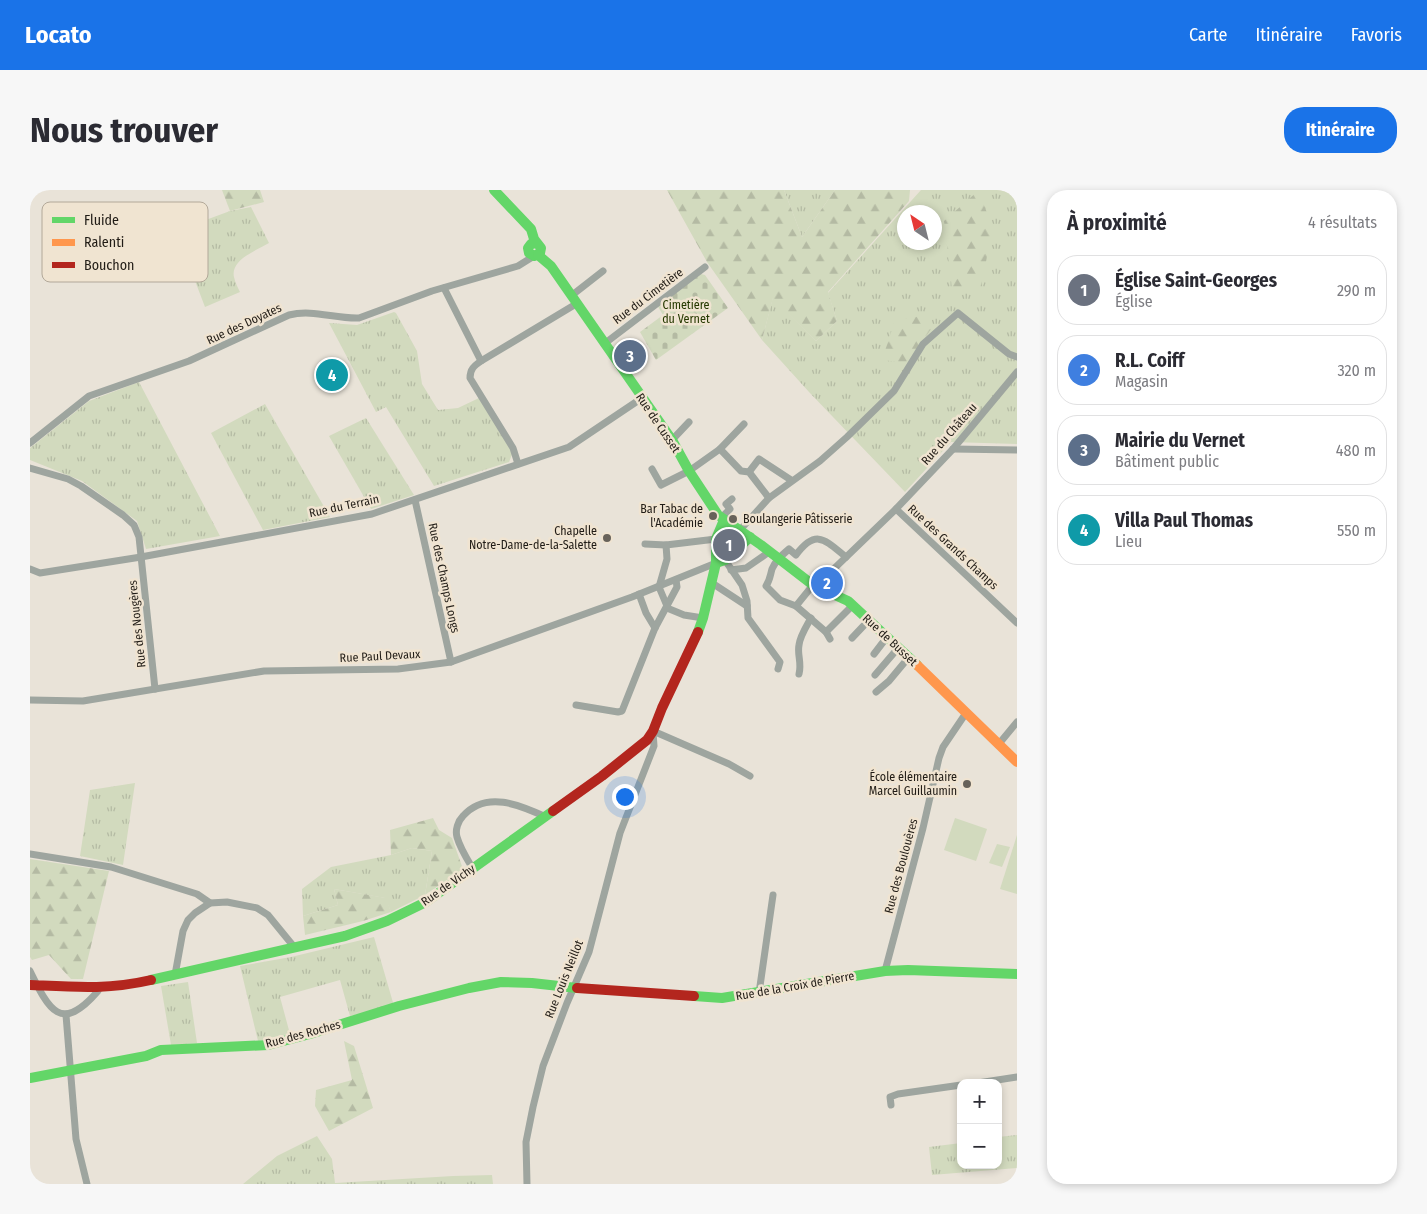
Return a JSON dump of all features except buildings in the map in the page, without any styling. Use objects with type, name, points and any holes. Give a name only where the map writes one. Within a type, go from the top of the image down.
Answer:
[{"type":"street","name":"Rue de Cusset","points":[[494,190],[531,229],[534,249],[558,276],[672,440],[689,471],[722,519]]},
{"type":"street","name":"Rue des Doyates","points":[[30,443],[89,396],[189,361],[288,315],[300,312],[359,318],[444,288],[512,267],[534,249]]},
{"type":"street","name":"Rue du Cimetière","points":[[604,344],[705,267]]},
{"type":"street","points":[[518,464],[512,448],[470,378],[470,371],[481,360],[573,300],[603,271]]},
{"type":"street","points":[[444,288],[481,360]]},
{"type":"street","points":[[740,530],[769,498],[820,460],[887,398],[894,391],[922,344],[958,313],[1008,354],[1017,357]]},
{"type":"street","name":"Rue du Château","points":[[796,606],[815,585],[896,509],[953,449],[1017,372]]},
{"type":"street","name":"Rue du Terrain","points":[[30,569],[40,573],[372,514],[569,448],[642,398]]},
{"type":"street","points":[[672,440],[689,422]]},
{"type":"street","points":[[652,469],[661,485],[689,471],[720,449],[744,424]]},
{"type":"street","points":[[720,449],[741,470],[749,472],[769,498]]},
{"type":"street","points":[[953,449],[1017,450]]},
{"type":"street","points":[[749,472],[759,459],[791,480]]},
{"type":"street","name":"Rue des Nougères","points":[[30,468],[68,479],[81,486],[123,515],[134,525],[139,537],[155,689]]},
{"type":"street","points":[[644,544],[666,545],[716,539],[722,519],[730,509],[726,504],[732,499]]},
{"type":"street","name":"Rue des Champs Longs","points":[[415,500],[451,662]]},
{"type":"street","name":"Rue des Grands Champs","points":[[896,509],[1017,623]]},
{"type":"street","name":"Rue de Busset","points":[[722,519],[750,536],[778,559],[815,585],[840,596],[853,605],[1017,762]]},
{"type":"street","points":[[750,536],[720,562],[732,570],[742,586],[748,618],[780,662],[778,669]]},
{"type":"street","points":[[846,557],[824,540],[818,538],[811,540],[804,544],[796,554],[789,549],[778,559],[772,568],[766,586],[780,600],[796,606],[828,635],[853,605]]},
{"type":"street","name":"Rue de Vichy","points":[[34,985],[99,988],[126,986],[295,948],[373,928],[399,917],[426,902],[639,747],[653,731],[695,640],[703,618],[712,583],[720,562],[716,539]]},
{"type":"street","points":[[666,545],[667,559],[658,587],[667,607],[684,615],[703,618]]},
{"type":"street","points":[[732,570],[746,568],[769,552]]},
{"type":"street","name":"Rue Paul Devaux","points":[[30,700],[83,701],[264,671],[398,669],[451,662],[658,587],[720,562]]},
{"type":"street","points":[[576,705],[618,712],[622,711],[655,628],[677,587],[676,580]]},
{"type":"street","points":[[712,583],[747,606]]},
{"type":"street","points":[[638,594],[655,628]]},
{"type":"street","points":[[799,674],[801,662],[798,646],[811,618]]},
{"type":"street","points":[[852,638],[869,620]]},
{"type":"street","points":[[874,654],[887,637]]},
{"type":"street","points":[[876,675],[898,647]]},
{"type":"street","points":[[876,692],[889,682],[909,657]]},
{"type":"street","name":"Rue des Boulouères","points":[[885,971],[923,828],[939,758],[943,747],[966,713]]},
{"type":"street","points":[[998,744],[1017,722]]},
{"type":"street","points":[[653,731],[729,764],[750,776]]},
{"type":"street","name":"Rue Louis Neillot","points":[[527,1184],[526,1142],[543,1066],[589,952],[620,833],[654,746],[653,731]]},
{"type":"street","points":[[639,747],[649,756]]},
{"type":"street","points":[[473,869],[456,836],[460,818],[468,810],[493,801],[516,804],[546,816]]},
{"type":"street","points":[[30,854],[110,867],[198,894],[210,903]]},
{"type":"street","points":[[759,992],[773,894]]},
{"type":"street","points":[[175,975],[183,930],[188,920],[195,913],[210,903],[227,902],[257,908],[268,915],[295,948]]},
{"type":"street","name":"Rue de la Croix de Pierre","points":[[574,988],[722,998],[885,971],[908,970],[1017,974]]},
{"type":"street","points":[[30,971],[34,985],[48,1006],[66,1015],[86,1006],[99,988]]},
{"type":"street","name":"Rue des Roches","points":[[30,1078],[146,1056],[161,1050],[268,1045],[400,1006],[493,984],[515,982],[574,988]]},
{"type":"street","points":[[66,1015],[76,1139],[86,1184]]},
{"type":"street","points":[[1002,1079],[1017,1077]]},
{"type":"street","points":[[891,1104],[890,1097],[898,1094],[957,1086]]},
{"type":"green space","points":[[222,190],[260,190],[264,202],[230,211]]},
{"type":"green space","points":[[667,190],[784,190],[802,237],[835,190],[910,190],[909,201],[905,205],[897,205],[897,214],[828,292],[837,321],[816,341],[773,298],[762,340],[707,262]]},
{"type":"green space","points":[[784,190],[835,190],[802,237]]},
{"type":"green space","points":[[921,190],[1017,190],[1017,444],[951,442],[905,492],[762,340],[773,297],[816,341],[837,321],[828,293],[897,217],[897,250],[942,250],[942,205],[907,205]]},
{"type":"green space","points":[[978,191],[993,227],[980,291],[952,289],[944,221]]},
{"type":"green space","points":[[251,207],[269,243],[246,256],[236,266],[234,277],[240,292],[205,307],[195,282],[208,282],[208,219],[230,211]]},
{"type":"green space","name":"Cimetière du Vernet","points":[[701,274],[705,275],[728,308],[656,360],[640,332],[663,315],[657,305]]},
{"type":"green space","points":[[394,312],[417,351],[422,384],[438,410],[458,408],[479,398],[513,452],[509,462],[434,486],[386,407],[376,412],[329,323],[357,325]]},
{"type":"green space","points":[[929,315],[931,329],[907,363],[882,360],[895,320]]},
{"type":"green space","points":[[139,382],[220,536],[146,549],[137,521],[82,481],[30,460],[30,448],[89,401]]},
{"type":"green space","points":[[265,404],[330,517],[263,530],[211,433]]},
{"type":"green space","points":[[366,418],[414,495],[371,509],[329,436]]},
{"type":"green space","points":[[135,783],[123,865],[80,856],[90,790]]},
{"type":"green space","points":[[433,818],[439,830],[452,838],[463,869],[425,895],[432,851],[412,848],[391,855],[390,830]]},
{"type":"green space","points":[[955,818],[987,829],[976,861],[944,850]]},
{"type":"green space","points":[[1017,835],[1017,894],[1000,889]]},
{"type":"green space","points":[[997,844],[1010,847],[1002,867],[989,863]]},
{"type":"green space","points":[[412,848],[432,851],[425,895],[391,912],[385,898],[334,889],[338,905],[303,916],[302,889],[331,867],[391,855]]},
{"type":"green space","points":[[30,859],[109,871],[83,979],[71,979],[49,955],[32,960],[30,957]]},
{"type":"green space","points":[[334,889],[386,898],[391,912],[305,935],[303,916],[338,905]]},
{"type":"green space","points":[[374,937],[394,1006],[350,1016],[340,980],[280,997],[290,1034],[258,1041],[240,966],[291,957]]},
{"type":"green space","points":[[188,982],[197,1043],[171,1045],[161,986]]},
{"type":"green space","points":[[344,1041],[354,1046],[373,1108],[329,1131],[315,1106],[316,1090],[352,1080]]},
{"type":"green space","points":[[1017,1135],[1017,1168],[932,1175],[929,1147],[957,1144],[957,1169],[1002,1169],[1002,1137]]},
{"type":"green space","points":[[317,1136],[332,1159],[335,1183],[492,1175],[493,1184],[243,1184],[277,1156]]},
{"type":"traffic: fast","points":[[494,190],[531,229],[534,239],[541,248],[540,253],[534,256],[529,253],[528,248],[531,244],[536,243]]},
{"type":"traffic: fast","points":[[538,255],[551,266],[672,440],[689,471],[718,515],[813,585],[848,601],[917,665]]},
{"type":"traffic: fast","points":[[698,632],[716,563],[716,539],[724,520]]},
{"type":"traffic: fast","points":[[716,563],[725,560],[750,537]]},
{"type":"traffic: fast","points":[[151,980],[345,936],[387,921],[426,902],[553,811]]},
{"type":"traffic: fast","points":[[694,996],[722,998],[885,971],[908,970],[1017,974]]},
{"type":"traffic: fast","points":[[30,1078],[146,1056],[161,1050],[268,1045],[399,1006],[501,982],[577,988]]},
{"type":"traffic: slow","points":[[917,665],[1017,762]]},
{"type":"traffic: jam","points":[[553,811],[602,776],[647,740],[653,731],[698,632]]},
{"type":"traffic: jam","points":[[30,985],[105,987],[151,980]]},
{"type":"traffic: jam","points":[[577,988],[694,996]]},
{"type":"place","name":"Mairie du Vernet","points":[[630,356]]},
{"type":"place","name":"Villa Paul Thomas","points":[[332,375]]},
{"type":"place","name":"Bar Tabac de l'Académie","points":[[713,516]]},
{"type":"place","name":"Boulangerie Pâtisserie","points":[[733,519]]},
{"type":"place","name":"Chapelle Notre-Dame-de-la-Salette","points":[[607,538]]},
{"type":"place","name":"Église Saint-Georges","points":[[729,545]]},
{"type":"place","name":"R.L. Coiff","points":[[827,583]]},
{"type":"place","name":"École élémentaire Marcel Guillaumin","points":[[967,784]]}]
